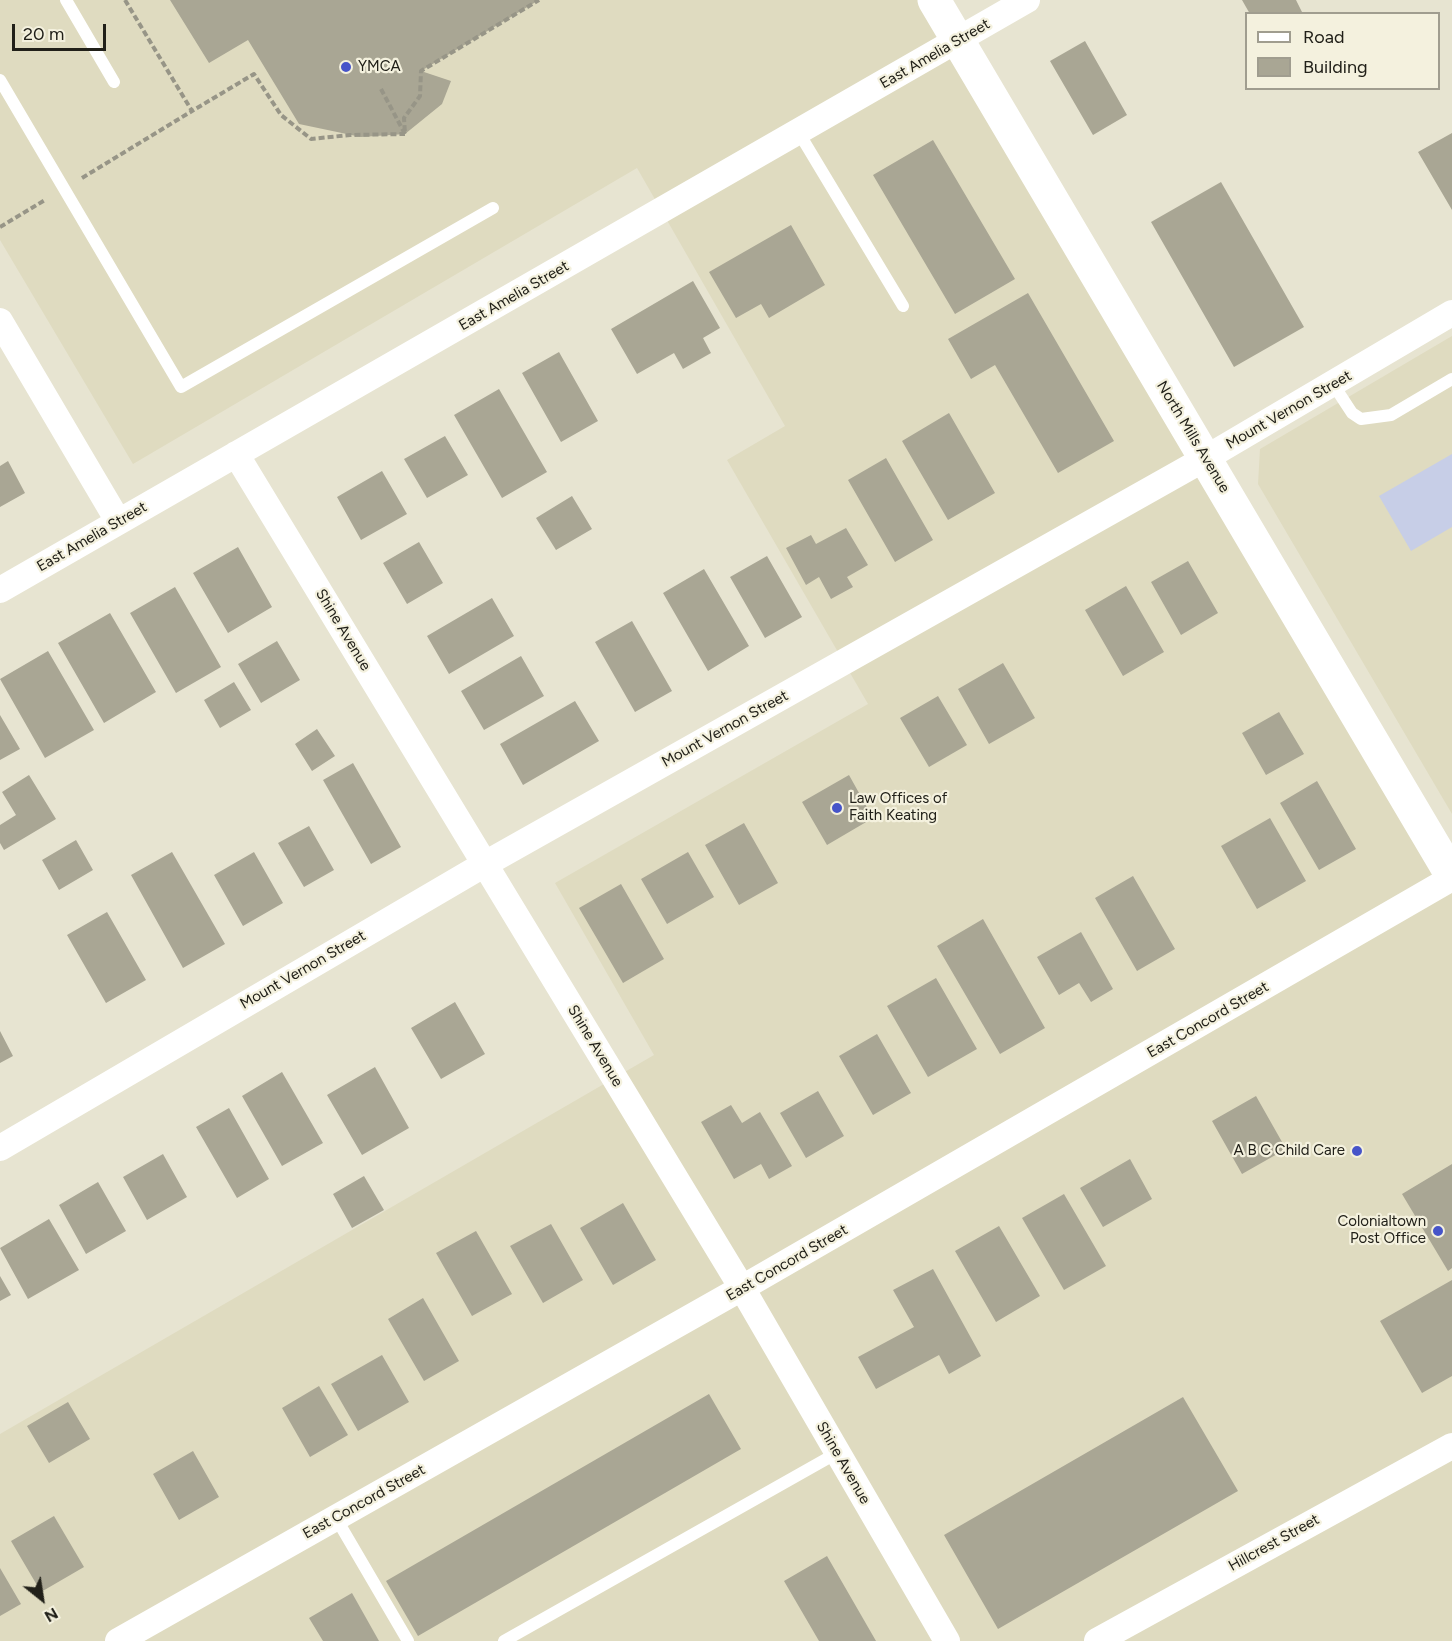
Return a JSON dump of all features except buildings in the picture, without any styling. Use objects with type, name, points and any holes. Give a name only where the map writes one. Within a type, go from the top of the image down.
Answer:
[{"type":"main road","name":"North Mills Avenue","points":[[934,0],[1452,877]]},
{"type":"street","name":"East Amelia Street","points":[[0,590],[1027,0]]},
{"type":"street","name":"Mount Vernon Street","points":[[0,1148],[485,864],[1206,459],[1452,313]]},
{"type":"street","points":[[0,321],[118,521]]},
{"type":"street","name":"Shine Avenue","points":[[236,454],[742,1288],[947,1641]]},
{"type":"street","name":"East Concord Street","points":[[118,1641],[742,1288],[1452,877]]},
{"type":"street","name":"Hillcrest Street","points":[[1096,1641],[1452,1446]]},
{"type":"lane","points":[[66,0],[114,82]]},
{"type":"lane","points":[[0,80],[181,387],[493,208]]},
{"type":"lane","points":[[799,133],[903,306]]},
{"type":"lane","points":[[1334,384],[1352,413],[1361,419],[1391,415],[1452,379]]},
{"type":"lane","points":[[504,1641],[837,1453]]},
{"type":"lane","points":[[336,1518],[408,1641]]},
{"type":"path","points":[[125,0],[192,111]]},
{"type":"path","points":[[405,134],[404,118],[420,96],[421,71],[539,0]]},
{"type":"path","points":[[0,227],[254,74],[281,115],[311,139],[350,135],[405,134]]},
{"type":"path","points":[[381,89],[405,134]]},
{"type":"shaded area","points":[[0,0],[929,0],[1452,878],[1452,1641],[0,1641],[0,1434],[654,1055],[555,883],[868,704],[727,460],[785,426],[637,168],[133,464],[0,240]]},
{"type":"shaded area","points":[[1452,336],[1452,814],[1258,484],[1260,449]]},
{"type":"shaded area","points":[[1452,454],[1452,527],[1411,551],[1379,496]]},
{"type":"place","name":"YMCA","points":[[346,67]]},
{"type":"place","name":"Law Offices of Faith Keating","points":[[837,808]]},
{"type":"place","name":"A B C Child Care","points":[[1357,1151]]},
{"type":"place","name":"Colonialtown Post Office","points":[[1438,1231]]}]
